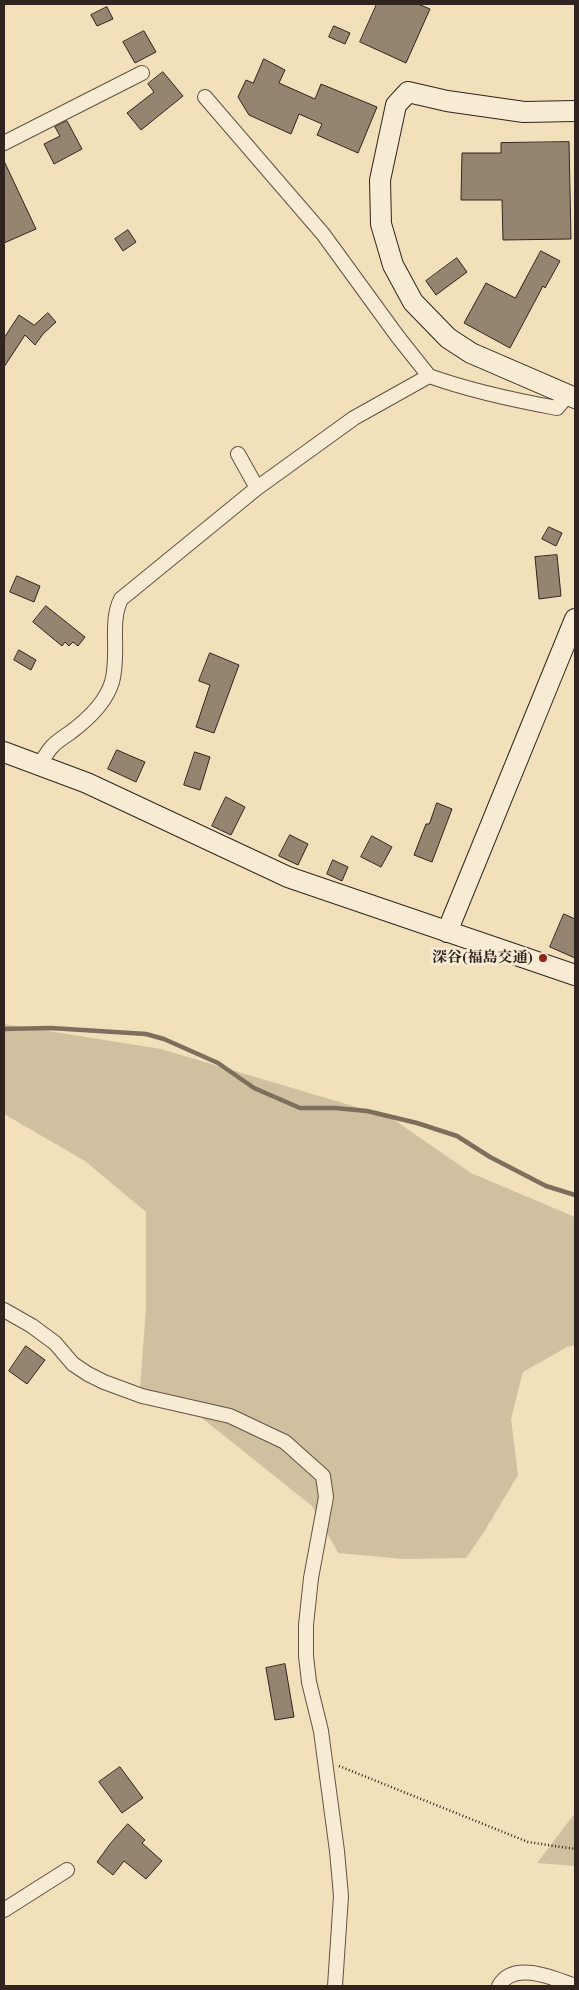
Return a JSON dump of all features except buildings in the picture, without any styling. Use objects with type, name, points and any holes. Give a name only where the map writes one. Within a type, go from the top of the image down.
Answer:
[{"type":"street","points":[[4,143],[142,72]]},
{"type":"street","points":[[572,397],[471,354],[448,338],[414,302],[393,265],[381,224],[380,180],[396,106],[408,92],[447,101],[524,112],[575,111]]},
{"type":"street","points":[[205,96],[323,234],[398,337],[429,376],[462,388],[502,398],[557,408],[572,397]]},
{"type":"street","points":[[39,765],[51,748],[82,725],[99,706],[112,683],[117,651],[116,608],[121,599],[256,488],[354,418],[429,376]]},
{"type":"street","points":[[238,454],[256,488]]},
{"type":"street","points":[[448,932],[575,619]]},
{"type":"street","points":[[4,752],[87,784],[288,877],[575,975]]},
{"type":"street","points":[[4,1310],[32,1326],[55,1343],[72,1364],[88,1374],[142,1396],[230,1416],[285,1442],[323,1476],[326,1497],[311,1578],[306,1625],[309,1682],[321,1731],[341,1896],[335,1986]]},
{"type":"street","points":[[4,1910],[67,1870]]},
{"type":"street","points":[[499,1986],[503,1979],[515,1973],[545,1976],[575,1986]]},
{"type":"path","points":[[325,1760],[528,1842],[575,1849]]},
{"type":"shaded area","points":[[4,1024],[161,1049],[390,1117],[471,1173],[575,1217],[575,1345],[567,1347],[523,1372],[511,1419],[518,1475],[466,1558],[403,1559],[338,1553],[312,1506],[193,1411],[140,1388],[146,1308],[146,1212],[85,1161],[4,1114]]},
{"type":"shaded area","points":[[575,1813],[575,1866],[537,1863]]},
{"type":"waterway","points":[[4,1029],[51,1028],[146,1034],[164,1039],[218,1063],[254,1088],[300,1108],[335,1108],[367,1111],[417,1123],[457,1136],[490,1157],[546,1186],[575,1195]]},
{"type":"place","name":"深谷(福島交通)","points":[[543,958]]}]
